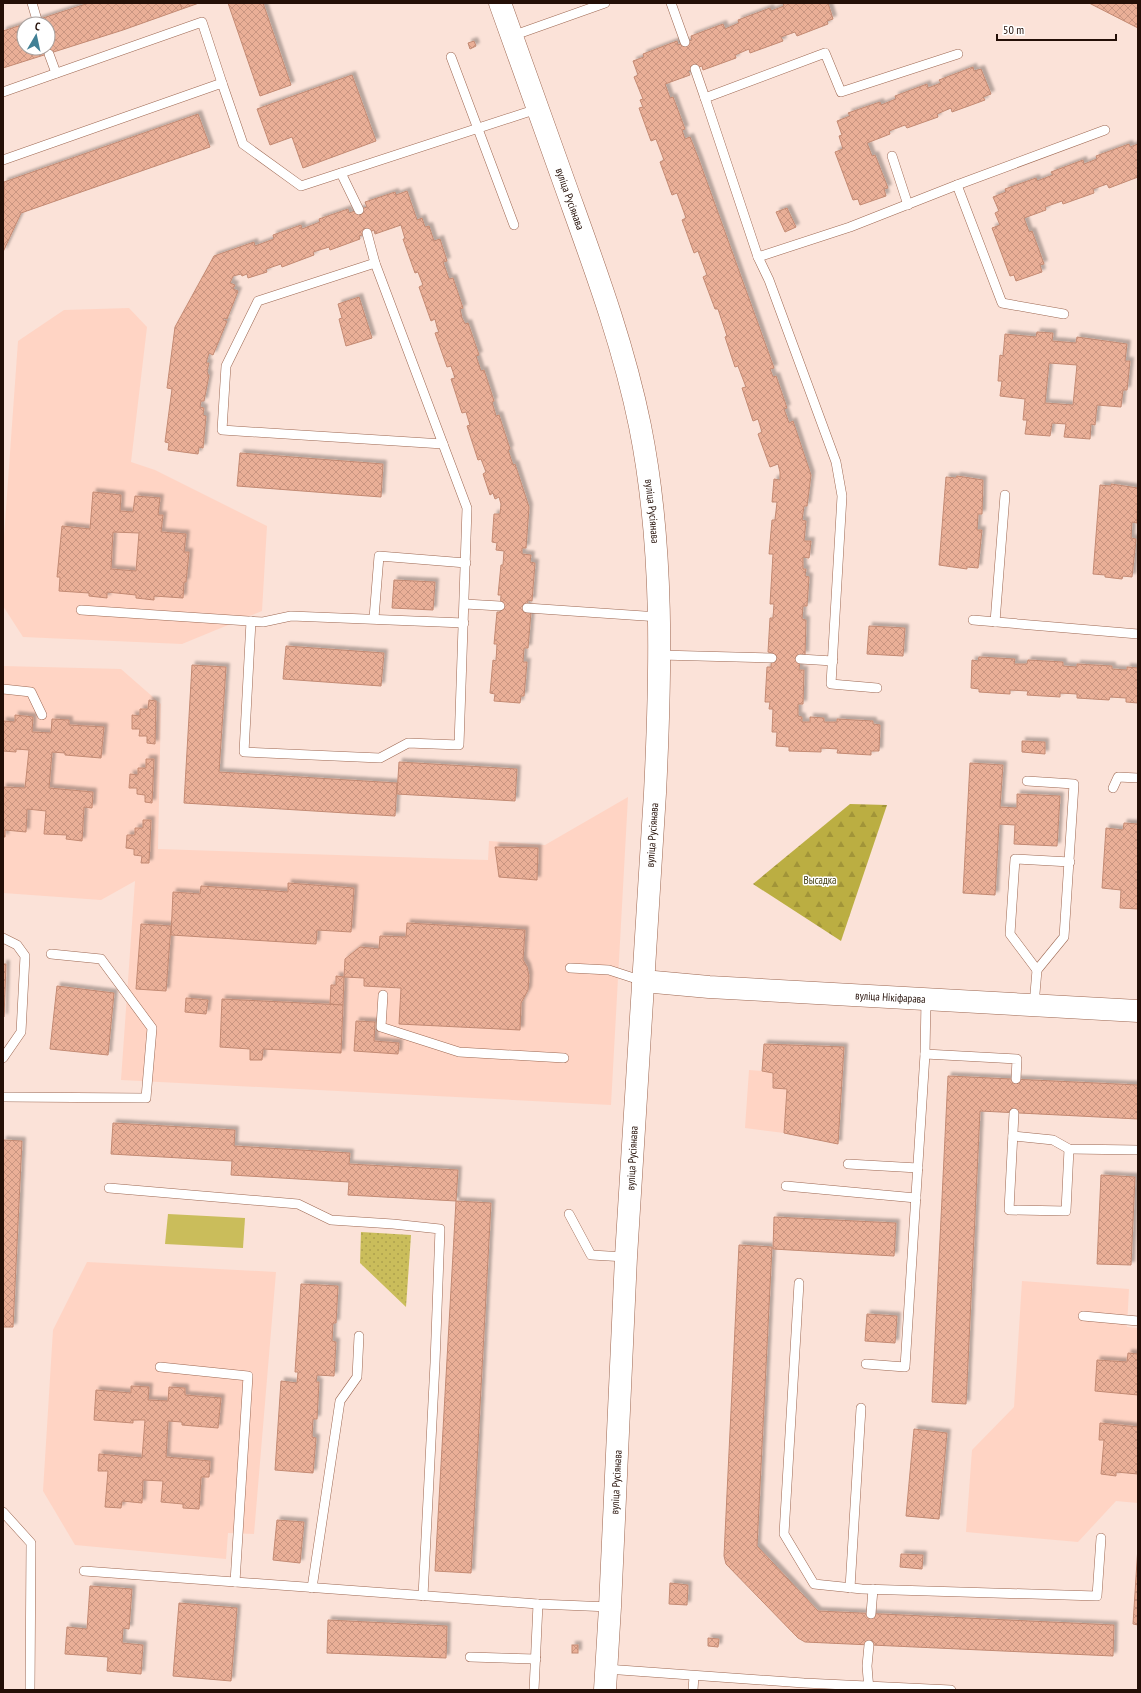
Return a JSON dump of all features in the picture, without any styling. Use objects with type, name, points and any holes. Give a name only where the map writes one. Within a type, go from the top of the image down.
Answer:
[{"type":"main road","name":"вуліца Русіянава","points":[[500,3],[603,291],[631,385],[640,428],[652,511],[658,584],[657,750],[626,1257],[610,1608],[605,1680]]},
{"type":"main road","name":"вуліца Нікіфарава","points":[[643,981],[709,987],[1138,1011]]},
{"type":"lane","points":[[32,3],[36,16]]},
{"type":"lane","points":[[512,36],[593,5],[605,3]]},
{"type":"lane","points":[[671,3],[685,42]]},
{"type":"lane","points":[[3,92],[202,22],[243,144],[300,186],[538,109]]},
{"type":"lane","points":[[705,98],[825,53],[841,92],[958,54]]},
{"type":"lane","points":[[50,56],[56,73]]},
{"type":"lane","points":[[451,56],[514,225]]},
{"type":"lane","points":[[695,69],[758,257],[769,280],[837,468],[842,496],[831,684],[877,688]]},
{"type":"lane","points":[[3,160],[222,84]]},
{"type":"lane","points":[[758,257],[850,227],[908,205],[957,184],[1105,130]]},
{"type":"lane","points":[[892,156],[908,205]]},
{"type":"lane","points":[[341,172],[359,210]]},
{"type":"lane","points":[[957,184],[1002,303],[1064,314]]},
{"type":"lane","points":[[251,621],[244,752],[380,758],[408,743],[459,745],[467,508],[375,262],[367,233]]},
{"type":"lane","points":[[375,262],[258,301],[226,366],[222,430],[443,444]]},
{"type":"lane","points":[[995,622],[1005,495]]},
{"type":"lane","points":[[374,618],[379,556],[466,563]]},
{"type":"lane","points":[[464,604],[500,606]]},
{"type":"lane","points":[[527,608],[659,617]]},
{"type":"lane","points":[[81,610],[263,622],[291,616],[374,618],[464,623]]},
{"type":"lane","points":[[974,620],[1138,634]]},
{"type":"lane","points":[[658,655],[772,658]]},
{"type":"lane","points":[[800,659],[833,661]]},
{"type":"lane","points":[[3,689],[31,692],[42,715]]},
{"type":"lane","points":[[1113,788],[1118,777],[1138,778]]},
{"type":"lane","points":[[1027,781],[1074,784],[1064,937],[1037,970],[1034,1005]]},
{"type":"lane","points":[[1037,970],[1010,934],[1015,859],[1070,862]]},
{"type":"lane","points":[[3,938],[17,946],[25,956],[21,1032],[3,1058]]},
{"type":"lane","points":[[3,1098],[146,1098],[152,1028],[101,959],[51,954]]},
{"type":"lane","points":[[570,968],[609,970],[643,981]]},
{"type":"lane","points":[[383,995],[381,1027],[459,1052],[564,1058]]},
{"type":"lane","points":[[866,1364],[905,1367],[925,1054],[926,1000]]},
{"type":"lane","points":[[925,1054],[1017,1058],[1016,1079]]},
{"type":"lane","points":[[1014,1113],[1009,1210],[1066,1211],[1069,1149]]},
{"type":"lane","points":[[1013,1136],[1053,1140],[1069,1149],[1138,1150]]},
{"type":"lane","points":[[848,1164],[918,1168]]},
{"type":"lane","points":[[786,1186],[916,1198]]},
{"type":"lane","points":[[109,1188],[298,1204],[331,1220],[440,1229],[435,1363],[423,1596]]},
{"type":"lane","points":[[569,1214],[591,1255],[626,1257]]},
{"type":"lane","points":[[800,1284],[784,1534],[814,1584],[873,1589],[1097,1596],[1101,1538]]},
{"type":"lane","points":[[1083,1316],[1138,1320]]},
{"type":"lane","points":[[312,1588],[340,1401],[357,1377],[359,1336]]},
{"type":"lane","points":[[160,1367],[248,1376],[235,1582]]},
{"type":"lane","points":[[850,1588],[861,1408]]},
{"type":"lane","points":[[3,1512],[31,1543],[30,1690]]},
{"type":"lane","points":[[84,1571],[610,1608]]},
{"type":"lane","points":[[871,1614],[873,1589]]},
{"type":"lane","points":[[534,1690],[538,1604]]},
{"type":"lane","points":[[869,1645],[867,1666],[869,1688]]},
{"type":"lane","points":[[470,1657],[536,1659]]},
{"type":"lane","points":[[693,1690],[694,1676]]},
{"type":"lane","points":[[605,1680],[694,1676],[869,1688],[951,1690]]},
{"type":"shaded area","points":[[129,308],[147,327],[131,462],[155,470],[267,526],[262,611],[182,644],[23,637],[3,606],[3,551],[18,341],[64,310]]},
{"type":"shaded area","points":[[3,666],[121,669],[161,704],[158,849],[488,860],[489,841],[545,845],[628,797],[611,1105],[121,1080],[135,881],[101,900],[3,893]]},
{"type":"shaded area","points":[[764,1044],[844,1047],[838,1144],[784,1133],[745,1128],[749,1070],[762,1071]]},
{"type":"shaded area","points":[[168,1214],[245,1218],[243,1248],[165,1244]]},
{"type":"shaded area","points":[[361,1232],[411,1235],[406,1307],[360,1263]]},
{"type":"shaded area","points":[[87,1262],[276,1272],[254,1534],[228,1533],[226,1559],[75,1545],[43,1491],[53,1330]]},
{"type":"shaded area","points":[[1022,1281],[1129,1289],[1127,1327],[1138,1328],[1138,1503],[1116,1501],[1078,1542],[966,1532],[972,1450],[1014,1407]]},
{"type":"green space","name":"Высадка","points":[[850,804],[887,805],[841,941],[753,884]]},
{"type":"building","points":[[89,3],[180,3],[182,9],[56,51],[56,16],[49,16]]},
{"type":"building","points":[[180,3],[199,3],[182,9]]},
{"type":"building","points":[[228,3],[263,3],[291,85],[260,96]]},
{"type":"building","points":[[783,3],[828,3],[833,19],[827,21],[828,24],[797,36],[795,32],[781,37],[783,41],[750,53],[749,49],[735,55],[736,58],[703,70],[702,66],[688,71],[690,75],[665,84],[670,98],[673,97],[685,129],[682,130],[685,139],[690,137],[699,160],[774,368],[770,369],[773,377],[776,376],[787,408],[784,409],[789,423],[793,421],[811,475],[807,506],[804,506],[802,520],[806,521],[804,541],[811,541],[809,558],[803,557],[803,569],[806,569],[805,576],[809,577],[807,606],[803,606],[802,619],[806,620],[805,655],[800,654],[799,670],[804,670],[803,704],[798,704],[798,716],[802,717],[802,722],[810,722],[810,717],[824,718],[824,722],[837,722],[837,719],[873,721],[873,724],[880,725],[879,751],[871,751],[871,755],[837,753],[838,749],[821,748],[821,752],[789,751],[789,747],[776,746],[777,732],[772,732],[773,709],[769,709],[770,702],[765,702],[767,667],[771,667],[772,653],[768,652],[770,618],[773,618],[774,604],[770,604],[773,554],[769,554],[772,520],[775,520],[777,502],[772,502],[774,479],[780,480],[780,472],[778,464],[770,467],[758,434],[762,432],[758,419],[753,421],[742,388],[746,387],[738,366],[735,367],[718,309],[715,309],[703,277],[707,275],[698,251],[694,253],[682,220],[686,218],[677,193],[672,195],[660,162],[664,160],[656,139],[651,141],[639,108],[643,107],[640,100],[643,99],[634,77],[638,75],[633,61],[644,57],[643,54],[677,41],[678,45],[692,40],[691,36],[723,24],[725,29],[739,23],[738,20],[770,8],[771,11],[784,6]]},
{"type":"building","points":[[1089,3],[1138,3],[1138,28]]},
{"type":"building","points":[[16,27],[16,56],[41,56],[3,68],[3,31]]},
{"type":"building","points":[[474,41],[476,46],[470,49],[468,43]]},
{"type":"building","points":[[973,67],[974,71],[981,69],[991,94],[983,97],[985,100],[952,112],[951,108],[937,114],[938,117],[907,128],[905,125],[889,131],[890,134],[867,143],[872,156],[875,155],[888,188],[884,189],[886,196],[860,205],[858,199],[853,200],[835,152],[843,149],[839,136],[842,135],[837,121],[850,116],[848,113],[880,102],[881,105],[896,99],[895,96],[927,84],[928,88],[941,83],[939,80]]},
{"type":"building","points":[[352,75],[376,141],[303,168],[292,137],[270,145],[257,109]]},
{"type":"building","points":[[198,114],[210,147],[21,213],[3,252],[4,182]]},
{"type":"building","points":[[1129,144],[1130,147],[1138,144],[1138,177],[1109,188],[1107,184],[1093,189],[1094,193],[1063,204],[1062,201],[1045,207],[1046,210],[1024,218],[1029,232],[1032,231],[1044,264],[1040,265],[1042,272],[1016,281],[1014,275],[1010,276],[992,228],[1000,225],[995,213],[999,211],[993,197],[1006,192],[1005,189],[1036,178],[1037,181],[1053,175],[1051,172],[1083,160],[1084,164],[1097,159],[1096,156]]},
{"type":"building","points":[[407,191],[417,220],[422,218],[425,227],[429,226],[434,241],[440,239],[447,261],[443,262],[449,279],[453,278],[463,308],[460,309],[462,318],[465,324],[468,323],[479,355],[476,356],[481,371],[484,370],[494,401],[492,402],[496,416],[499,415],[510,449],[508,450],[513,465],[515,464],[529,507],[526,548],[522,548],[522,554],[531,555],[530,562],[535,563],[532,601],[528,600],[527,611],[531,612],[528,648],[524,648],[523,662],[527,662],[524,696],[521,696],[520,703],[494,701],[495,694],[490,693],[493,660],[496,661],[497,644],[494,644],[497,612],[500,612],[501,595],[498,595],[504,551],[496,550],[497,543],[492,542],[494,514],[500,514],[501,504],[499,497],[495,499],[493,493],[490,495],[483,474],[486,472],[481,459],[478,460],[467,426],[470,425],[466,412],[462,413],[451,379],[455,378],[451,366],[447,367],[435,333],[439,332],[435,319],[431,321],[419,287],[423,285],[418,272],[415,273],[403,239],[405,239],[401,225],[375,234],[374,230],[359,236],[360,239],[330,250],[329,247],[313,252],[314,255],[282,267],[281,264],[266,269],[267,272],[248,278],[247,274],[242,276],[241,274],[233,276],[230,283],[235,285],[233,289],[238,291],[227,319],[224,318],[223,320],[227,321],[213,355],[209,353],[206,363],[209,363],[207,371],[209,375],[204,401],[201,401],[200,407],[204,408],[203,415],[206,416],[203,448],[199,447],[198,454],[168,450],[169,443],[165,442],[172,389],[167,388],[175,327],[214,256],[254,242],[255,246],[274,239],[273,235],[301,225],[302,229],[320,222],[319,219],[348,209],[349,213],[367,207],[365,202],[395,192],[396,195]]},
{"type":"building","points":[[787,208],[796,227],[785,232],[776,212]]},
{"type":"building","points":[[359,297],[372,338],[346,346],[339,319],[342,318],[338,304]]},
{"type":"building","points":[[1037,332],[1053,333],[1052,341],[1076,343],[1077,337],[1127,344],[1125,361],[1130,361],[1127,390],[1123,390],[1121,407],[1097,405],[1095,425],[1091,424],[1090,439],[1064,437],[1066,424],[1052,423],[1050,436],[1025,434],[1027,420],[1023,420],[1025,399],[1000,396],[1002,381],[998,381],[1000,355],[1003,356],[1005,334],[1036,337]],"holes":[[[1049,363],[1077,365],[1073,405],[1045,403]]]},
{"type":"building","points":[[240,453],[383,464],[381,497],[237,486]]},
{"type":"building","points":[[957,476],[983,480],[982,514],[978,514],[977,530],[982,530],[978,568],[967,567],[967,569],[939,565],[946,477],[956,478]]},
{"type":"building","points":[[1111,484],[1138,488],[1137,523],[1132,522],[1131,538],[1136,539],[1132,577],[1123,576],[1122,579],[1093,574],[1100,485],[1111,486]]},
{"type":"building","points":[[93,492],[121,495],[120,511],[133,512],[135,496],[160,498],[158,515],[163,515],[161,532],[186,534],[184,552],[189,552],[183,598],[154,596],[154,600],[136,598],[136,595],[107,592],[107,598],[89,596],[89,593],[59,591],[60,577],[57,577],[62,526],[90,529]],"holes":[[[113,532],[139,533],[136,571],[111,569]]]},
{"type":"building","points":[[394,580],[435,582],[433,610],[392,608]]},
{"type":"building","points":[[869,626],[905,628],[903,656],[867,654]]},
{"type":"building","points":[[286,646],[384,653],[381,686],[283,679]]},
{"type":"building","points":[[979,657],[1015,659],[1014,664],[1027,664],[1028,660],[1063,662],[1063,666],[1077,667],[1077,664],[1112,666],[1112,669],[1127,670],[1127,667],[1138,668],[1138,703],[1126,702],[1126,698],[1110,697],[1109,700],[1077,698],[1077,694],[1060,693],[1060,697],[1027,695],[1028,691],[1010,690],[1010,694],[979,692],[979,689],[971,688],[972,660],[978,661]]},
{"type":"building","points":[[192,665],[226,667],[219,772],[397,783],[395,816],[184,803]]},
{"type":"building","points":[[149,700],[156,701],[155,744],[147,743],[147,736],[139,736],[140,729],[132,729],[132,715],[140,716],[140,709],[148,709]]},
{"type":"building","points":[[15,715],[33,717],[32,732],[51,733],[52,719],[69,720],[69,725],[104,727],[101,758],[65,755],[65,753],[52,752],[49,788],[93,792],[92,808],[84,807],[82,841],[66,839],[67,835],[44,834],[46,811],[27,809],[26,832],[5,830],[5,837],[3,837],[3,787],[25,788],[29,750],[16,749],[16,752],[3,751],[3,721],[15,722]]},
{"type":"building","points":[[1022,741],[1045,742],[1045,754],[1022,752]]},
{"type":"building","points":[[146,759],[154,759],[152,803],[145,802],[145,795],[137,794],[137,788],[129,788],[130,774],[138,775],[138,768],[146,768]]},
{"type":"building","points":[[399,762],[517,769],[515,801],[397,794]]},
{"type":"building","points":[[970,763],[1003,765],[1000,807],[1017,808],[1017,794],[1060,796],[1057,846],[1014,844],[1015,825],[999,824],[995,895],[963,893]]},
{"type":"building","points":[[143,820],[151,820],[149,863],[141,863],[142,856],[134,855],[134,849],[126,848],[127,835],[135,835],[135,828],[143,828]]},
{"type":"building","points":[[1124,823],[1138,824],[1138,909],[1120,908],[1121,890],[1102,888],[1106,828],[1123,830]]},
{"type":"building","points":[[495,847],[538,848],[537,880],[499,877]]},
{"type":"building","points":[[288,883],[354,888],[351,932],[317,930],[316,944],[171,935],[173,892],[200,894],[201,886],[288,892]]},
{"type":"building","points":[[407,923],[525,930],[523,960],[527,967],[529,976],[528,990],[521,1003],[520,1030],[399,1024],[401,988],[364,986],[364,978],[344,977],[345,959],[360,947],[379,949],[380,936],[406,937]]},
{"type":"building","points":[[141,924],[171,926],[166,991],[136,989]]},
{"type":"building","points":[[3,964],[6,964],[4,1017],[3,1017]]},
{"type":"building","points":[[336,976],[344,977],[343,1005],[330,1004],[331,985],[336,985]]},
{"type":"building","points":[[57,986],[114,993],[108,1055],[50,1049]]},
{"type":"building","points":[[186,998],[208,1000],[206,1014],[185,1012]]},
{"type":"building","points":[[222,999],[343,1005],[341,1053],[263,1049],[262,1060],[250,1060],[250,1049],[220,1047]]},
{"type":"building","points":[[356,1021],[375,1022],[374,1041],[399,1043],[398,1054],[354,1051]]},
{"type":"building","points":[[764,1044],[844,1047],[838,1144],[784,1133],[787,1089],[773,1088],[773,1073],[762,1071]]},
{"type":"building","points":[[948,1076],[1138,1085],[1138,1119],[980,1111],[966,1404],[932,1402]]},
{"type":"building","points":[[113,1123],[235,1130],[234,1146],[350,1153],[349,1164],[458,1170],[456,1201],[348,1195],[349,1182],[231,1175],[232,1161],[111,1154]]},
{"type":"building","points":[[3,1140],[22,1141],[13,1327],[3,1327]]},
{"type":"building","points":[[1101,1175],[1135,1177],[1131,1265],[1097,1264]]},
{"type":"building","points":[[456,1201],[491,1203],[471,1573],[435,1571]]},
{"type":"building","points":[[774,1217],[896,1223],[894,1256],[773,1249]]},
{"type":"building","points":[[739,1245],[772,1247],[757,1546],[818,1611],[1114,1625],[1113,1656],[805,1642],[798,1638],[726,1564],[724,1556]]},
{"type":"building","points":[[301,1284],[338,1286],[336,1323],[333,1323],[332,1341],[336,1342],[334,1376],[317,1375],[316,1382],[319,1382],[317,1419],[313,1419],[312,1437],[316,1438],[313,1473],[275,1470],[281,1381],[297,1383],[298,1372],[295,1372]]},
{"type":"building","points":[[867,1314],[897,1316],[895,1343],[865,1341]]},
{"type":"building","points":[[1128,1353],[1138,1354],[1138,1395],[1095,1391],[1097,1360],[1127,1362]]},
{"type":"building","points":[[131,1386],[149,1387],[148,1400],[168,1401],[169,1387],[185,1388],[185,1395],[221,1398],[218,1428],[182,1425],[182,1422],[168,1421],[166,1457],[210,1461],[209,1477],[201,1477],[199,1509],[183,1508],[183,1504],[161,1502],[163,1481],[143,1480],[142,1503],[122,1501],[121,1508],[105,1507],[108,1471],[98,1471],[99,1454],[142,1458],[145,1420],[133,1420],[133,1423],[94,1420],[96,1390],[131,1393]]},
{"type":"building","points":[[1100,1423],[1138,1427],[1138,1474],[1116,1472],[1116,1476],[1101,1474],[1104,1440],[1099,1440]]},
{"type":"building","points":[[914,1429],[947,1433],[939,1519],[906,1516]]},
{"type":"building","points":[[277,1520],[304,1522],[300,1563],[273,1560]]},
{"type":"building","points":[[1138,1546],[1138,1625],[1133,1624]]},
{"type":"building","points":[[901,1554],[923,1555],[922,1569],[900,1567]]},
{"type":"building","points":[[670,1583],[688,1585],[687,1605],[669,1604]]},
{"type":"building","points":[[90,1586],[132,1589],[129,1629],[123,1628],[122,1643],[143,1645],[141,1674],[107,1671],[108,1657],[65,1654],[67,1627],[87,1629]]},
{"type":"building","points":[[179,1603],[237,1608],[231,1681],[173,1676]]},
{"type":"building","points":[[328,1620],[447,1626],[446,1658],[327,1653]]},
{"type":"building","points":[[708,1638],[719,1639],[718,1647],[708,1646]]},
{"type":"building","points":[[572,1645],[578,1645],[578,1653],[572,1653]]}]
